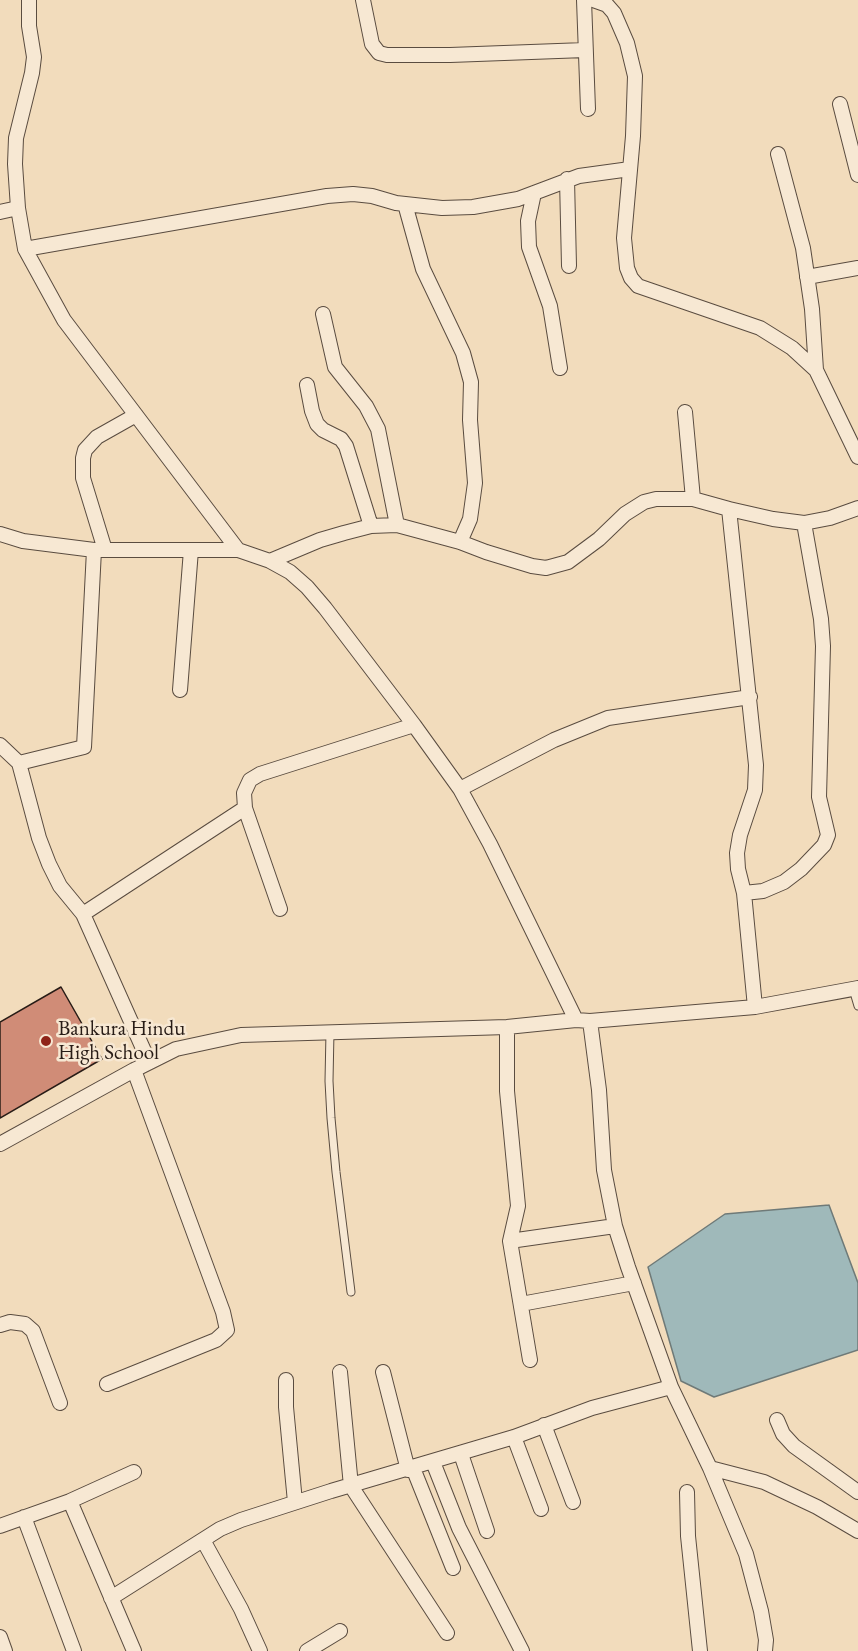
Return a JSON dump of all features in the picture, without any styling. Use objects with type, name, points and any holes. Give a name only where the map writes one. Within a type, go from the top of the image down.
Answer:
[{"type":"street","points":[[29,0],[29,26],[34,57],[16,138],[15,164],[18,208],[25,249],[64,320],[238,550]]},
{"type":"street","points":[[363,0],[372,44],[380,53],[387,55],[585,50]]},
{"type":"street","points":[[584,0],[588,108]]},
{"type":"street","points":[[593,0],[607,5],[614,13],[627,43],[635,76],[624,238],[627,268],[631,278],[638,286],[760,328],[792,348],[816,370]]},
{"type":"street","points":[[840,104],[858,175]]},
{"type":"street","points":[[778,153],[793,207],[807,276],[816,370],[858,457]]},
{"type":"street","points":[[25,249],[327,196],[353,194],[405,204],[442,208],[473,207],[518,199],[579,176],[630,170]]},
{"type":"street","points":[[567,180],[569,266]]},
{"type":"street","points":[[534,193],[528,221],[529,247],[550,306],[560,368]]},
{"type":"street","points":[[405,204],[423,269],[463,353],[471,382],[470,420],[476,483],[470,519],[460,542]]},
{"type":"street","points":[[0,212],[18,208]]},
{"type":"street","points":[[807,276],[858,268]]},
{"type":"street","points":[[323,314],[335,367],[366,406],[378,429],[397,525]]},
{"type":"street","points":[[307,385],[317,424],[323,430],[336,436],[346,446],[371,526]]},
{"type":"street","points":[[685,412],[693,499]]},
{"type":"street","points":[[18,763],[84,747],[100,550],[83,478],[83,458],[86,450],[97,437],[136,416]]},
{"type":"street","points":[[270,561],[320,540],[371,526],[397,525],[460,542],[532,566],[546,568],[568,562],[599,539],[635,506],[656,499],[693,499],[773,519],[804,523],[830,518],[858,508]]},
{"type":"street","points":[[729,508],[750,697],[756,779],[737,853],[744,893],[755,1007]]},
{"type":"street","points":[[744,893],[763,891],[784,882],[816,853],[824,844],[828,834],[819,797],[823,646],[821,619],[804,523]]},
{"type":"street","points":[[0,534],[23,541],[100,550],[238,550],[270,561],[290,572],[307,587],[414,724],[460,789],[583,1020],[598,1090],[604,1170],[615,1226],[671,1387],[710,1468],[746,1554],[761,1611],[766,1640],[765,1651]]},
{"type":"street","points":[[180,690],[191,550]]},
{"type":"street","points":[[460,789],[554,740],[608,717],[750,697]]},
{"type":"street","points":[[280,909],[245,808],[246,785],[260,774],[414,724]]},
{"type":"street","points":[[0,745],[18,763],[39,838],[49,864],[60,886],[83,914],[148,1062]]},
{"type":"street","points":[[83,914],[245,808]]},
{"type":"street","points":[[0,1144],[148,1062],[176,1049],[240,1035],[507,1027],[755,1007],[855,988]]},
{"type":"street","points":[[507,1027],[507,1091],[518,1206],[510,1241],[530,1360]]},
{"type":"street","points":[[107,1384],[216,1340],[227,1330],[223,1312],[134,1070]]},
{"type":"street","points":[[510,1241],[615,1226]]},
{"type":"street","points":[[521,1304],[634,1283]]},
{"type":"street","points":[[0,1325],[10,1322],[25,1324],[33,1331],[60,1403]]},
{"type":"street","points":[[340,1372],[351,1486],[447,1633]]},
{"type":"street","points":[[383,1372],[411,1469],[453,1568]]},
{"type":"street","points":[[286,1380],[286,1407],[295,1502]]},
{"type":"street","points":[[111,1598],[220,1529],[241,1520],[461,1454],[592,1408],[671,1387]]},
{"type":"street","points":[[777,1420],[783,1434],[794,1446],[858,1492]]},
{"type":"street","points":[[544,1425],[573,1502]]},
{"type":"street","points":[[514,1437],[541,1509]]},
{"type":"street","points":[[461,1454],[487,1531]]},
{"type":"street","points":[[433,1462],[459,1528],[522,1651]]},
{"type":"street","points":[[710,1468],[764,1482],[818,1507],[858,1531]]},
{"type":"street","points":[[0,1526],[70,1501],[134,1472]]},
{"type":"street","points":[[687,1492],[688,1536],[700,1651]]},
{"type":"street","points":[[70,1501],[134,1651]]},
{"type":"street","points":[[24,1517],[74,1651]]},
{"type":"street","points":[[203,1540],[242,1608],[260,1651]]},
{"type":"street","points":[[307,1651],[340,1631]]},
{"type":"street","points":[[0,1637],[5,1651]]},
{"type":"lane","points":[[855,988],[858,1006]]},
{"type":"lane","points":[[330,1032],[331,1118],[351,1292]]},
{"type":"water","points":[[829,1205],[858,1283],[858,1350],[714,1397],[681,1381],[648,1267],[725,1214]]},
{"type":"building","name":"Bankura Hindu High School","points":[[61,987],[102,1059],[0,1118],[0,1022]]},
{"type":"place","name":"Bankura Hindu High School","points":[[46,1041]]}]
